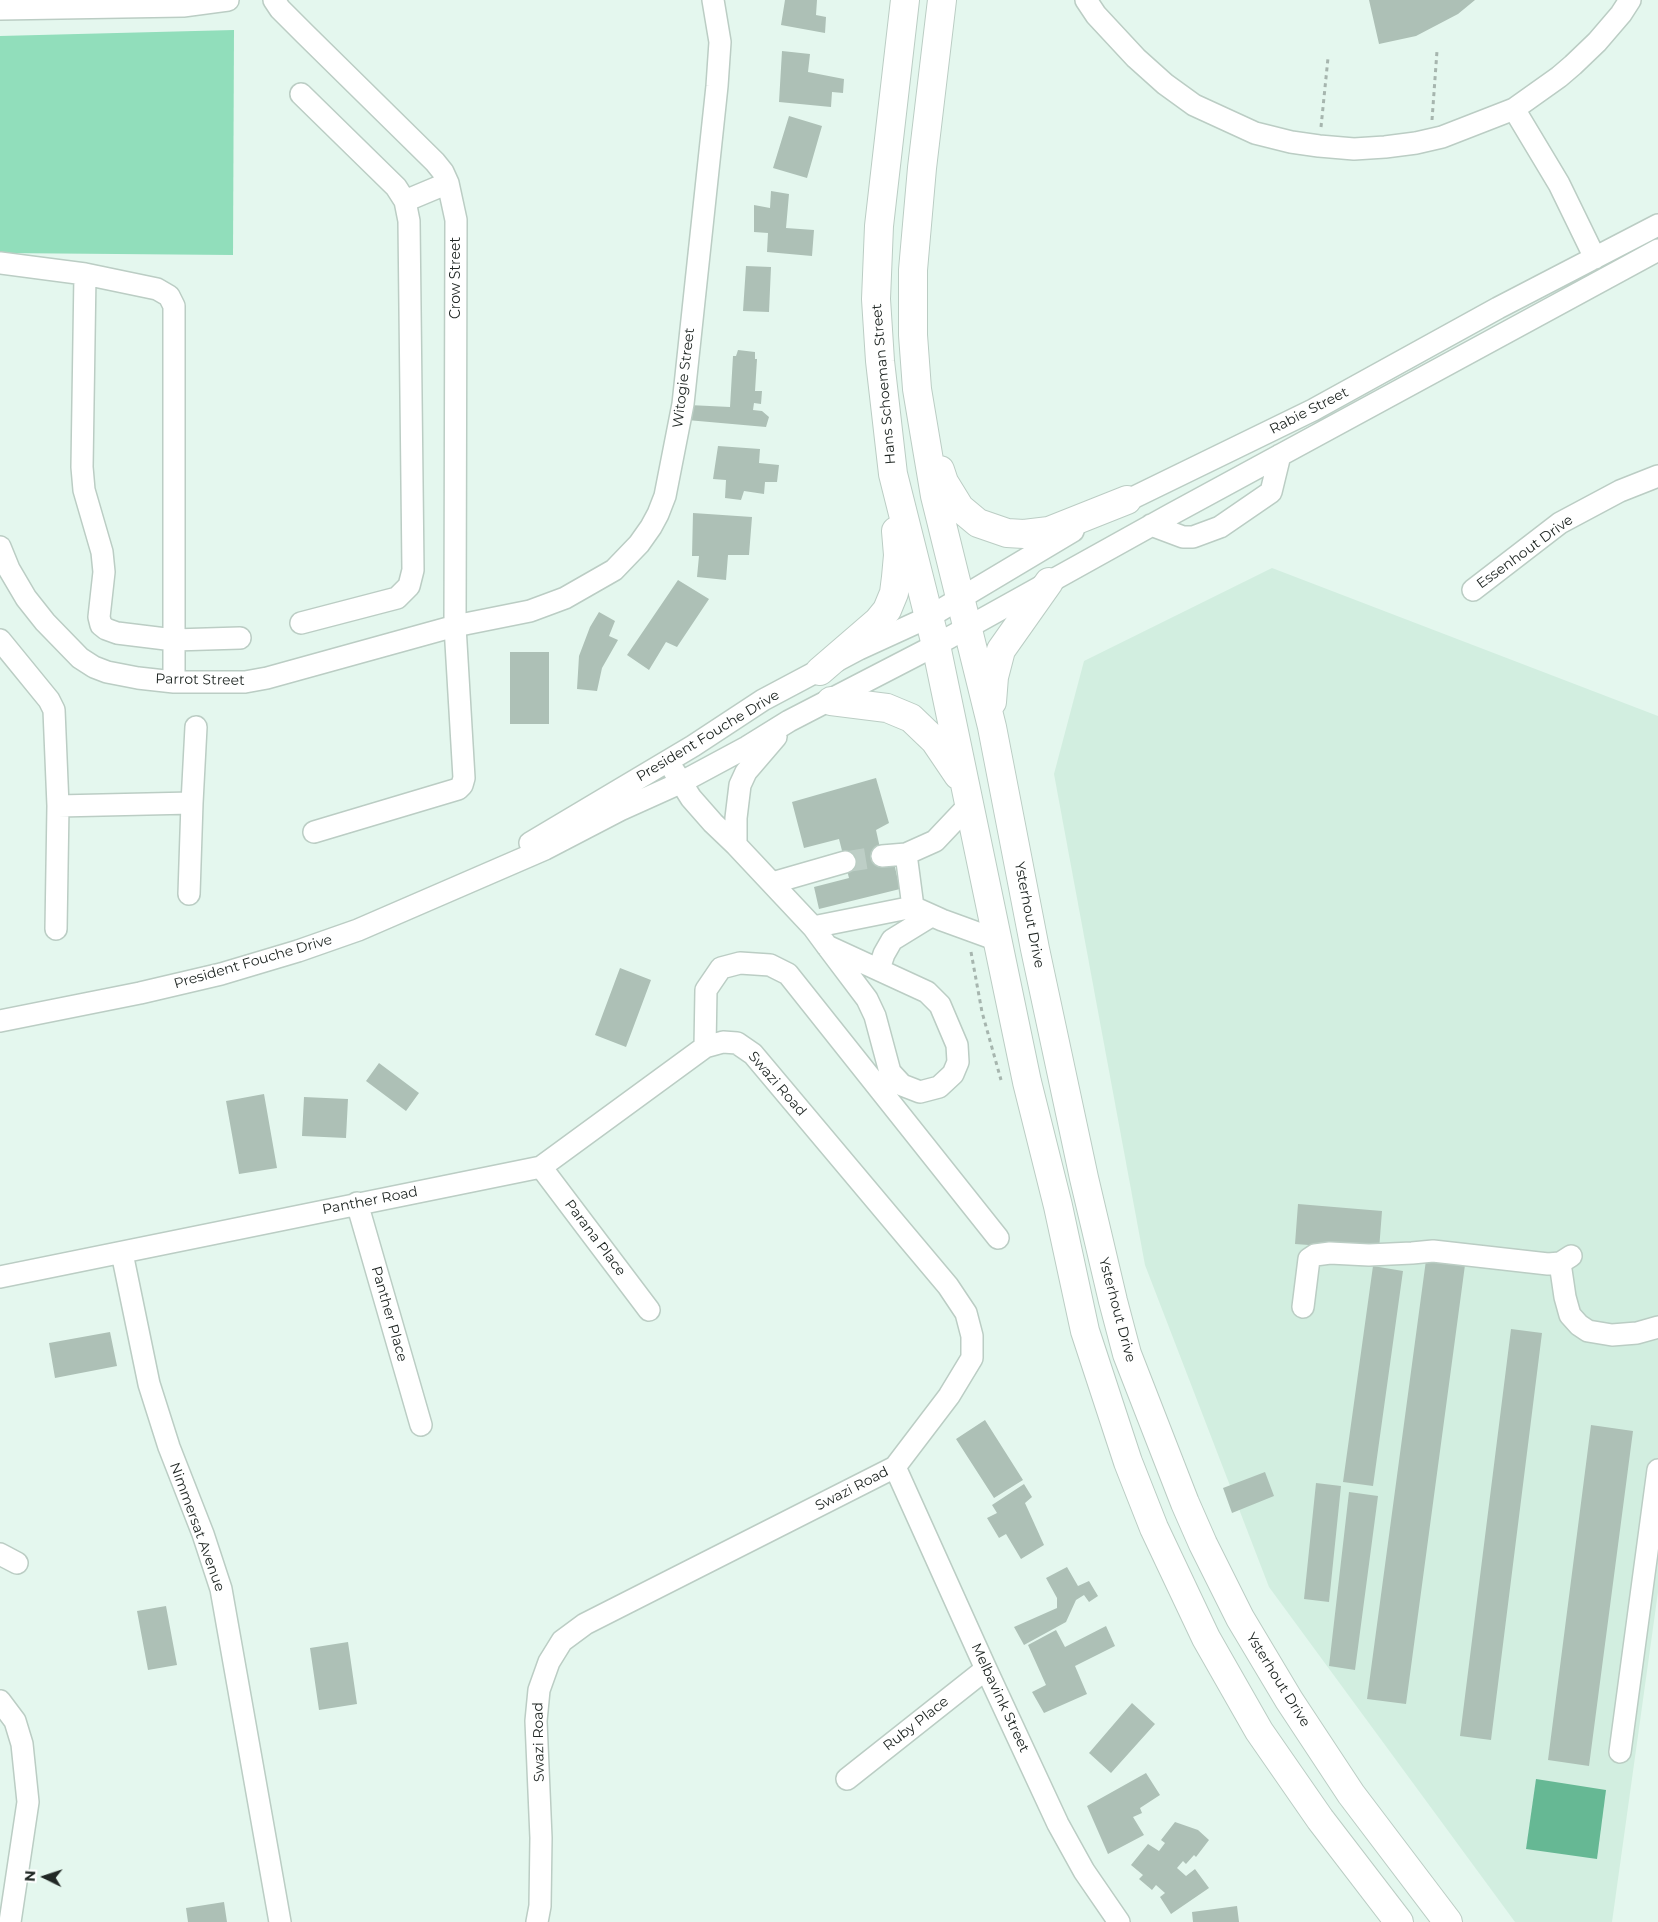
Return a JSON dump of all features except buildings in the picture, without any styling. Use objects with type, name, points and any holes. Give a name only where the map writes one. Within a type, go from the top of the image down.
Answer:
[{"type":"main road","name":"Hans Schoeman Street","points":[[905,0],[880,217],[876,299],[882,380],[893,474],[936,645]]},
{"type":"main road","points":[[942,0],[922,168],[912,297],[917,389],[930,471],[968,626]]},
{"type":"main road","points":[[917,389],[944,482],[960,508],[978,523],[1007,533],[1037,534],[1050,531],[1127,500]]},
{"type":"main road","points":[[820,671],[878,621],[887,610],[894,593],[898,554],[893,474]]},
{"type":"main road","points":[[992,727],[992,692],[1001,650],[1049,582]]},
{"type":"main road","name":"Ysterhout Drive","points":[[968,626],[992,727],[1035,949],[1080,1159],[1127,1354],[1185,1503],[1240,1618],[1289,1700],[1351,1794],[1448,1922]]},
{"type":"main road","points":[[936,645],[1027,1082],[1058,1206],[1085,1331],[1128,1462],[1154,1528],[1206,1638],[1258,1732],[1320,1819],[1399,1922]]},
{"type":"main road","points":[[831,701],[887,708],[911,718],[935,741],[968,796]]},
{"type":"street","points":[[0,9],[183,6],[228,0]]},
{"type":"street","name":"Crow Street","points":[[274,0],[280,9],[305,34],[428,152],[443,172],[448,183],[456,220],[455,626],[464,778],[462,785],[458,789],[314,832]]},
{"type":"street","name":"Witogie Street","points":[[455,626],[530,611],[556,602],[614,570],[639,544],[651,527],[665,496],[682,404],[718,86],[720,42],[713,0]]},
{"type":"street","points":[[1086,0],[1096,15],[1136,58],[1165,84],[1194,105],[1255,133],[1291,142],[1362,149],[1385,148],[1430,140],[1514,109],[1574,65],[1597,42],[1621,14],[1630,0]]},
{"type":"street","points":[[301,94],[396,187],[405,201],[409,221],[413,570],[410,586],[397,598],[301,622]]},
{"type":"street","points":[[1514,109],[1559,184],[1595,258]]},
{"type":"street","points":[[405,201],[448,183]]},
{"type":"street","name":"Rabie Street","points":[[928,617],[1127,500],[1314,410],[1490,313],[1658,225]]},
{"type":"street","name":"Rabie Street","points":[[936,645],[1280,455],[1658,250]]},
{"type":"street","points":[[0,263],[85,274],[157,289],[170,296],[174,306],[174,682]]},
{"type":"street","points":[[85,274],[82,467],[84,490],[102,552],[104,572],[99,617],[101,625],[117,633],[174,640],[240,638]]},
{"type":"street","points":[[1151,526],[1183,537],[1193,537],[1220,528],[1271,492],[1280,455]]},
{"type":"street","name":"Essenhout Drive","points":[[1473,590],[1560,523],[1620,491],[1658,476]]},
{"type":"street","name":"Parrot Street","points":[[0,547],[9,569],[26,598],[45,622],[80,658],[94,667],[107,672],[138,678],[174,682],[245,682],[267,678],[455,626]]},
{"type":"street","name":"President Fouche Drive","points":[[496,869],[538,836],[668,761],[763,700],[859,649],[928,617]]},
{"type":"street","points":[[0,640],[52,704],[54,710],[58,806],[56,929]]},
{"type":"street","name":"President Fouche Drive","points":[[0,1021],[140,993],[221,974],[358,930],[545,849],[620,810],[680,783],[747,748],[789,722],[936,645]]},
{"type":"street","points":[[736,845],[736,818],[740,785],[746,772],[789,722]]},
{"type":"street","points":[[189,894],[196,727]]},
{"type":"street","points":[[668,761],[680,783],[713,823],[772,882],[813,927],[827,946],[867,999],[875,1016],[890,1072],[902,1085],[920,1092],[939,1086],[953,1074],[958,1062],[957,1045],[940,1005],[927,992],[827,946]]},
{"type":"street","points":[[882,856],[906,854],[935,841],[968,796]]},
{"type":"street","points":[[58,806],[192,803]]},
{"type":"street","points":[[906,854],[922,911]]},
{"type":"street","points":[[772,882],[845,862]]},
{"type":"street","points":[[880,969],[884,954],[892,940],[922,911]]},
{"type":"street","points":[[813,927],[922,911],[997,940]]},
{"type":"street","points":[[706,1047],[706,990],[721,968],[740,963],[770,966],[788,974],[998,1238]]},
{"type":"street","name":"Swazi Road","points":[[538,1922],[541,1838],[536,1713],[539,1690],[549,1662],[562,1641],[585,1624],[896,1467],[949,1396],[972,1358],[972,1336],[966,1313],[948,1286],[753,1054],[745,1048],[730,1042],[706,1047]]},
{"type":"street","name":"Panther Road","points":[[0,1276],[122,1253],[357,1203],[541,1167],[706,1047]]},
{"type":"street","name":"Parana Place","points":[[541,1167],[649,1310]]},
{"type":"street","name":"Panther Place","points":[[357,1203],[421,1425]]},
{"type":"street","points":[[1303,1307],[1309,1259],[1315,1255],[1330,1253],[1369,1255],[1412,1254],[1433,1251],[1535,1263],[1566,1260],[1565,1297],[1570,1315],[1579,1325],[1588,1331],[1612,1335],[1658,1327]]},
{"type":"street","name":"Nimmersat Avenue","points":[[122,1253],[149,1384],[169,1448],[203,1534],[221,1589],[280,1922]]},
{"type":"street","name":"Melbavink Street","points":[[896,1467],[986,1669],[1058,1824],[1084,1871],[1119,1922]]},
{"type":"street","points":[[1620,1752],[1658,1470]]},
{"type":"street","name":"Ruby Place","points":[[847,1779],[986,1669]]},
{"type":"street","points":[[0,1701],[15,1721],[22,1744],[28,1802],[8,1876],[10,1922]]},
{"type":"path","points":[[1430,140],[1437,50]]},
{"type":"path","points":[[1319,146],[1328,58]]},
{"type":"shaded area","points":[[234,30],[233,255],[0,253],[0,36]]},
{"type":"shaded area","points":[[1272,568],[1658,716],[1658,1592],[1612,1922],[1515,1922],[1269,1587],[1145,1265],[1054,774],[1084,661]]},
{"type":"shaded area","points":[[1536,1779],[1606,1790],[1597,1859],[1526,1849]]},
{"type":"tunnel","points":[[845,862],[882,856]]}]
